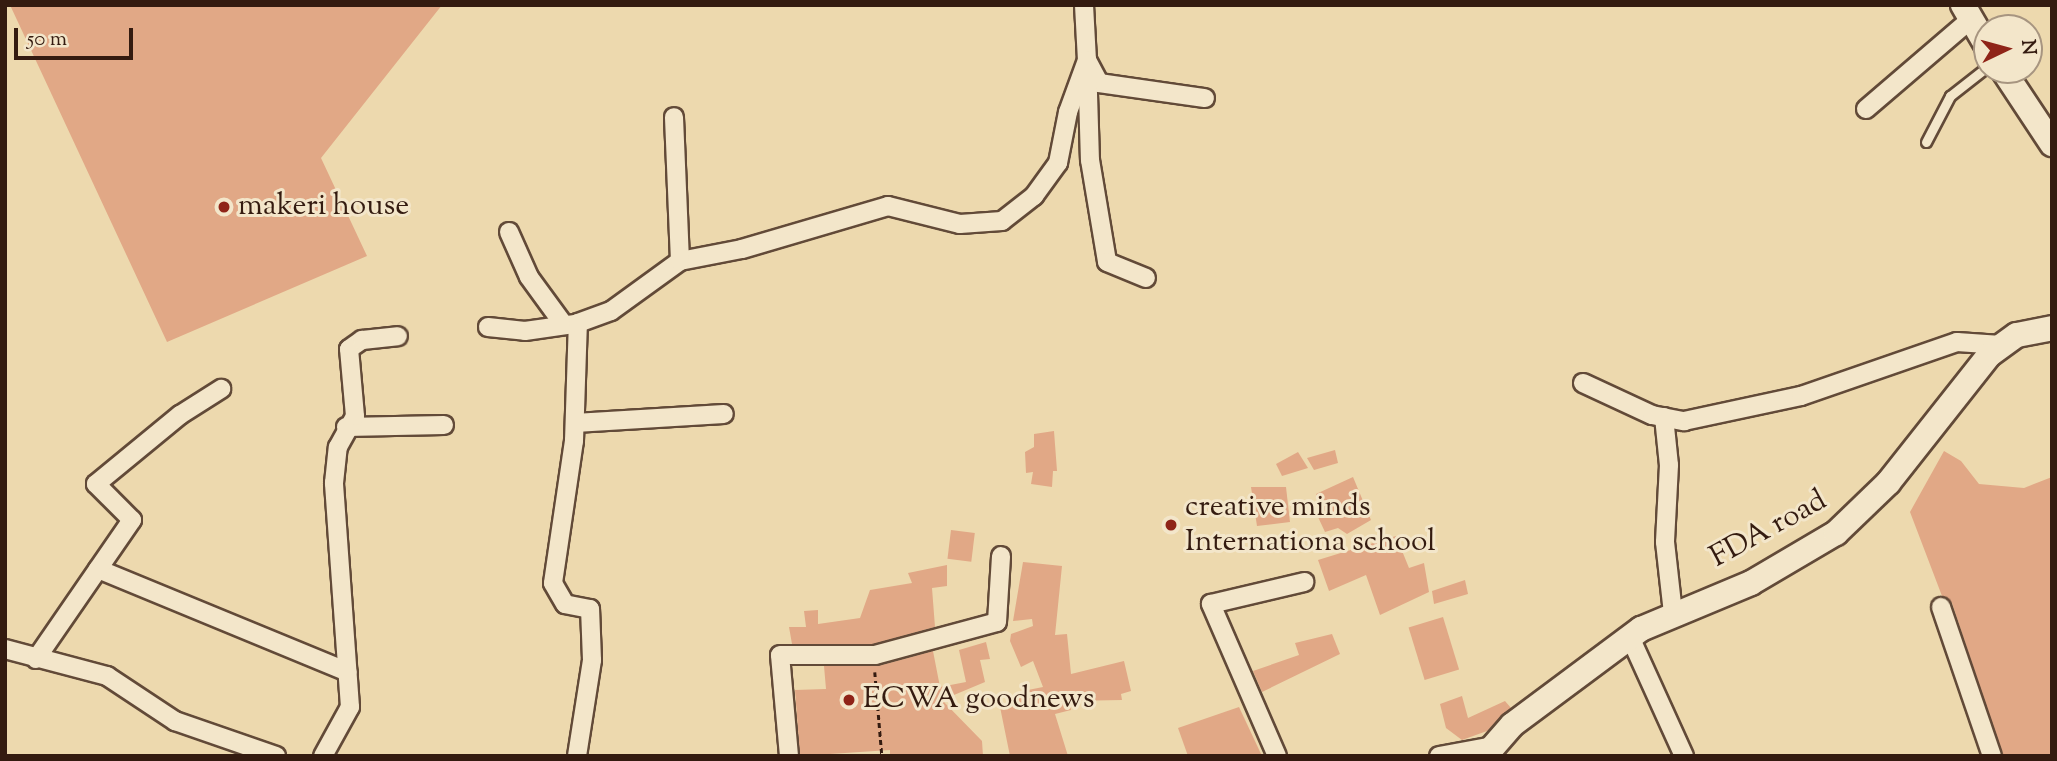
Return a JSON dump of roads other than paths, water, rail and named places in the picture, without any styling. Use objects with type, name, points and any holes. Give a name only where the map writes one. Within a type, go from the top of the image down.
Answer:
[{"type":"street","points":[[1084,5],[1090,160],[1107,262],[1146,278]]},
{"type":"street","points":[[1866,109],[1967,13]]},
{"type":"street","points":[[1087,60],[1099,83],[1205,98]]},
{"type":"street","points":[[488,327],[525,331],[571,324],[611,311],[680,261],[743,249],[851,213],[888,206],[960,224],[1002,220],[1034,196],[1058,163],[1068,112],[1087,60]]},
{"type":"street","points":[[2012,84],[2052,144]]},
{"type":"street","points":[[674,117],[680,261]]},
{"type":"street","points":[[509,232],[529,277],[571,324],[575,422],[553,583],[565,604],[590,609],[592,660],[577,756]]},
{"type":"street","name":"FDA road","points":[[1489,751],[1512,725],[1630,637],[1673,613],[1751,583],[1836,533],[1888,483],[1952,399],[2001,345],[2017,335],[2052,328]]},
{"type":"street","points":[[323,756],[350,708],[334,483],[338,447],[346,426],[355,416],[349,349],[362,340],[398,336]]},
{"type":"street","points":[[1583,383],[1664,418],[1684,422],[1744,411],[1864,376],[1957,342],[2001,345]]},
{"type":"street","points":[[36,659],[132,520],[96,484],[180,415],[221,389]]},
{"type":"street","points":[[575,422],[724,414]]},
{"type":"street","points":[[1664,418],[1670,465],[1665,542],[1673,613]]},
{"type":"street","points":[[346,426],[444,425]]},
{"type":"street","points":[[789,756],[780,655],[874,654],[997,622],[1001,556]]},
{"type":"street","points":[[98,569],[348,672]]},
{"type":"street","points":[[1277,756],[1212,604],[1304,582]]},
{"type":"street","points":[[1941,607],[1992,756]]},
{"type":"street","points":[[1630,637],[1684,756]]},
{"type":"street","points":[[5,649],[107,676],[175,721],[276,756]]},
{"type":"street","points":[[1438,756],[1489,751]]},
{"type":"lane","points":[[1926,142],[1950,96],[1973,78]]},
{"type":"place","name":"makeri house","points":[[224,207]]},
{"type":"place","name":"creative minds Internationa school","points":[[1171,525]]},
{"type":"place","name":"ECWA goodnews","points":[[849,700]]}]
